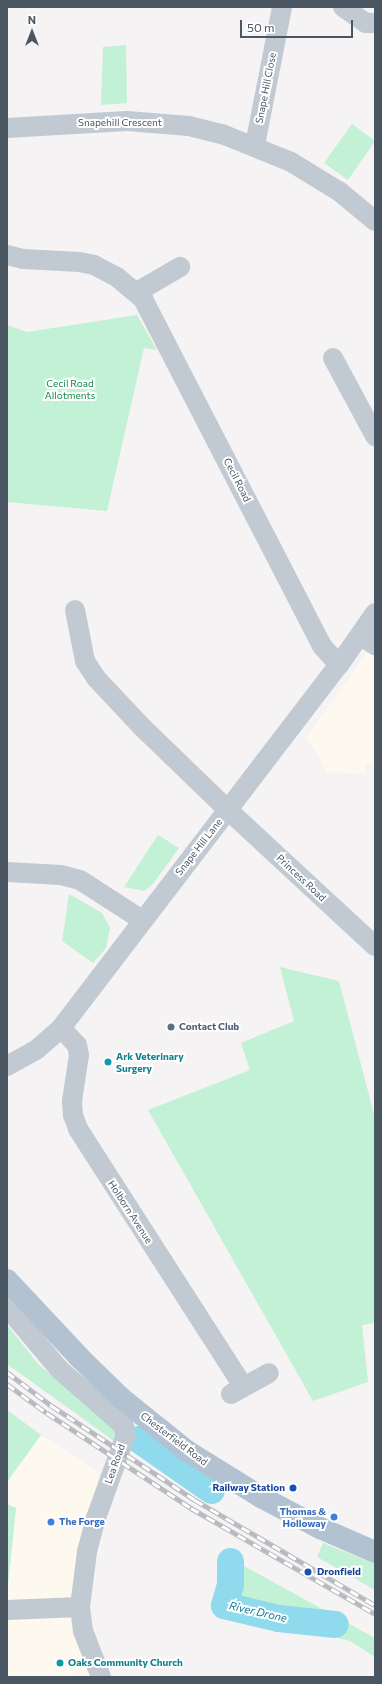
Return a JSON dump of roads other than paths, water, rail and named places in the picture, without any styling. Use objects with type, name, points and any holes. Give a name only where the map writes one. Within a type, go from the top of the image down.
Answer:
[{"type":"main road","name":"Chesterfield Road","points":[[7,1280],[121,1398],[187,1451],[261,1498],[320,1528],[375,1552]]},
{"type":"street","name":"Snape Hill Close","points":[[255,145],[282,7]]},
{"type":"street","points":[[343,7],[366,23],[375,23]]},
{"type":"street","name":"Snapehill Crescent","points":[[7,128],[100,122],[165,123],[216,133],[255,145],[291,162],[328,184],[375,221]]},
{"type":"street","name":"Cecil Road","points":[[7,255],[23,259],[79,262],[94,265],[137,292],[151,310],[322,646],[339,665]]},
{"type":"street","points":[[137,292],[180,267]]},
{"type":"street","points":[[333,358],[375,436]]},
{"type":"street","name":"Princess Road","points":[[74,610],[85,661],[96,678],[228,810],[375,946]]},
{"type":"street","name":"Snape Hill Lane","points":[[10,1061],[36,1050],[61,1028],[142,920],[339,665],[368,640],[375,613]]},
{"type":"street","points":[[7,872],[61,875],[80,880],[142,920]]},
{"type":"street","name":"Holborn Avenue","points":[[61,1028],[77,1045],[79,1055],[72,1101],[73,1115],[78,1129],[237,1390],[269,1373]]},
{"type":"street","name":"Lea Road","points":[[7,1292],[12,1313],[60,1369],[124,1426],[125,1437],[103,1498],[87,1552],[80,1607],[83,1631],[101,1677]]},
{"type":"street","points":[[7,1610],[80,1607]]},
{"type":"waterway","name":"River Drone","points":[[138,1439],[211,1490]]},
{"type":"waterway","name":"River Drone","points":[[230,1561],[230,1584],[224,1605],[278,1618],[335,1624]]},
{"type":"railway","points":[[7,1372],[52,1406],[195,1500],[375,1605]]},
{"type":"railway","points":[[7,1384],[47,1413],[191,1508],[375,1614]]},
{"type":"place","name":"Contact Club","points":[[171,1027]]},
{"type":"place","name":"Ark Veterinary Surgery","points":[[108,1062]]},
{"type":"place","name":"Railway Station","points":[[293,1488]]},
{"type":"place","name":"Thomas & Holloway","points":[[334,1517]]},
{"type":"place","name":"The Forge","points":[[51,1522]]},
{"type":"place","name":"Dronfield","points":[[308,1572]]},
{"type":"place","name":"Oaks Community Church","points":[[60,1663]]},
{"type":"park label","name":"Cecil Road Allotments","points":[[70,388]]}]
